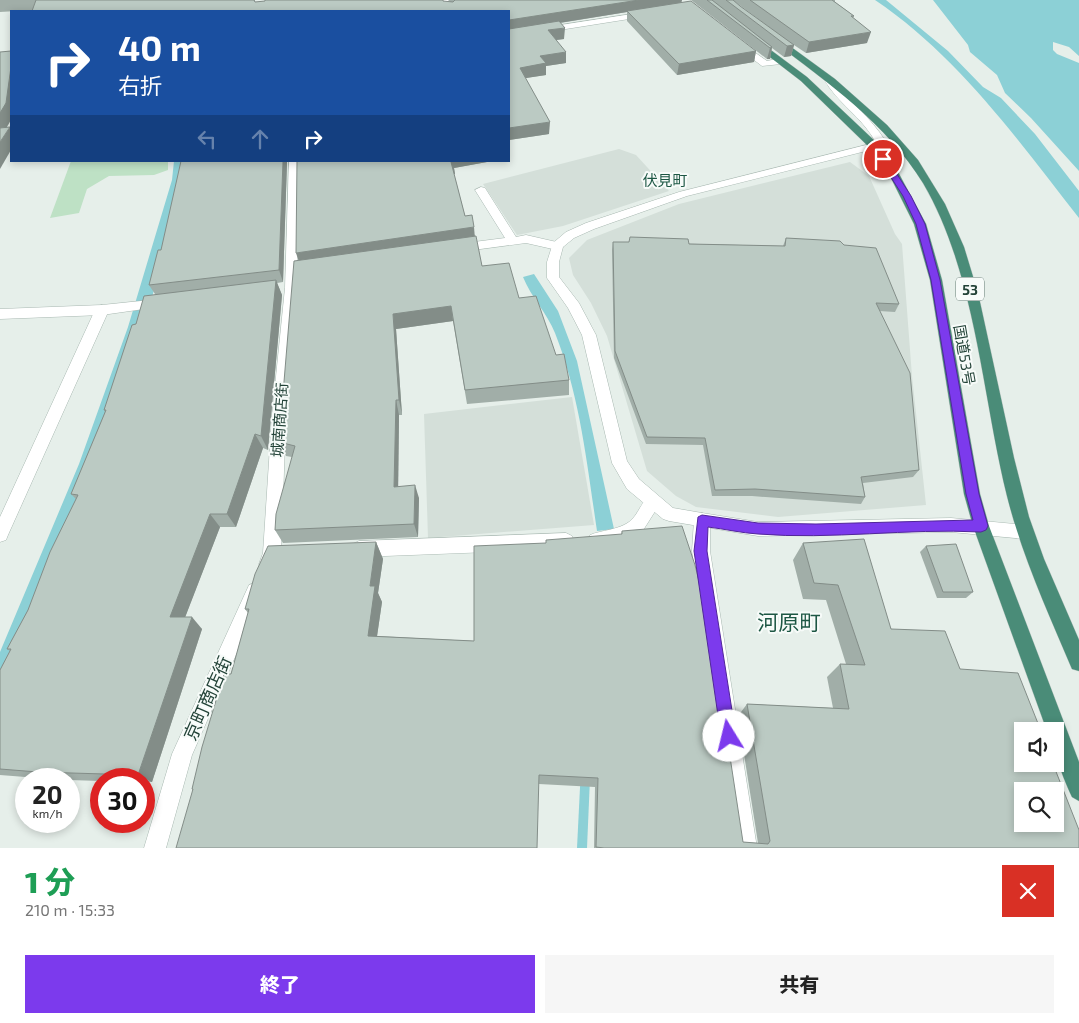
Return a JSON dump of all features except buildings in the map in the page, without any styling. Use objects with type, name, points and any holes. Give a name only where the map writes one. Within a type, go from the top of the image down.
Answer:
[{"type":"highway","name":"国道53号","points":[[769,34],[829,79],[895,139],[925,179],[951,226],[969,282],[1015,496],[1025,532],[1079,662]]},
{"type":"highway","name":"国道53号","points":[[738,35],[781,61],[837,109],[874,146],[893,172],[920,224],[936,280],[972,494],[981,526],[1079,790]]},
{"type":"street","points":[[510,36],[653,13]]},
{"type":"street","points":[[829,79],[834,92],[876,133],[881,142],[874,146],[683,194],[570,234],[557,246],[553,262],[554,278],[574,306],[589,335],[620,463],[633,484],[669,514],[702,520],[758,529],[816,530],[951,525],[981,526],[1025,532]]},
{"type":"street","name":"城南商店街","points":[[282,552],[279,416],[286,289],[296,271],[294,162]]},
{"type":"street","points":[[481,190],[512,240]]},
{"type":"street","points":[[445,250],[526,239],[557,246]]},
{"type":"street","points":[[0,314],[102,310],[172,302]]},
{"type":"street","points":[[0,535],[102,310]]},
{"type":"street","points":[[340,550],[602,540],[636,527],[653,502]]},
{"type":"street","points":[[702,520],[701,551],[746,848]]},
{"type":"street","name":"京町商店街","points":[[155,848],[182,754],[282,552]]},
{"type":"shaded area","points":[[619,149],[636,155],[669,191],[563,226],[517,235],[483,184]]},
{"type":"shaded area","points":[[850,162],[869,176],[895,234],[902,244],[912,376],[926,505],[778,517],[696,507],[676,496],[647,471],[607,336],[591,303],[573,275],[569,258],[587,240],[679,204]]},
{"type":"shaded area","points":[[572,397],[594,525],[428,538],[424,414]]},
{"type":"green space","points":[[71,162],[168,162],[168,170],[154,175],[109,176],[87,189],[79,213],[50,218]]},
{"type":"water","points":[[875,0],[886,0],[948,51],[983,87],[1001,98],[1035,134],[1079,191],[1079,218],[1010,130],[960,73],[933,46]]},
{"type":"water","points":[[933,0],[1079,0],[1079,56],[1069,47],[1053,42],[1053,50],[1057,54],[1079,63],[1079,171],[1031,118],[1005,93],[997,75],[970,52],[968,45]]},
{"type":"water","points":[[174,162],[186,162],[144,326],[0,699],[0,652],[79,464],[128,327],[172,180]]},
{"type":"water","points":[[534,274],[558,311],[577,361],[614,529],[597,531],[582,431],[571,381],[552,326],[523,277]]},
{"type":"water","points":[[595,662],[587,848],[577,848],[584,707]]},
{"type":"district","name":"伏見町","points":[[665,180]]},
{"type":"district","name":"河原町","points":[[789,621]]},
{"type":"route","points":[[729,736],[701,551],[702,520],[758,529],[816,530],[951,525],[981,526],[972,494],[936,280],[920,224],[907,196],[883,159]]}]
